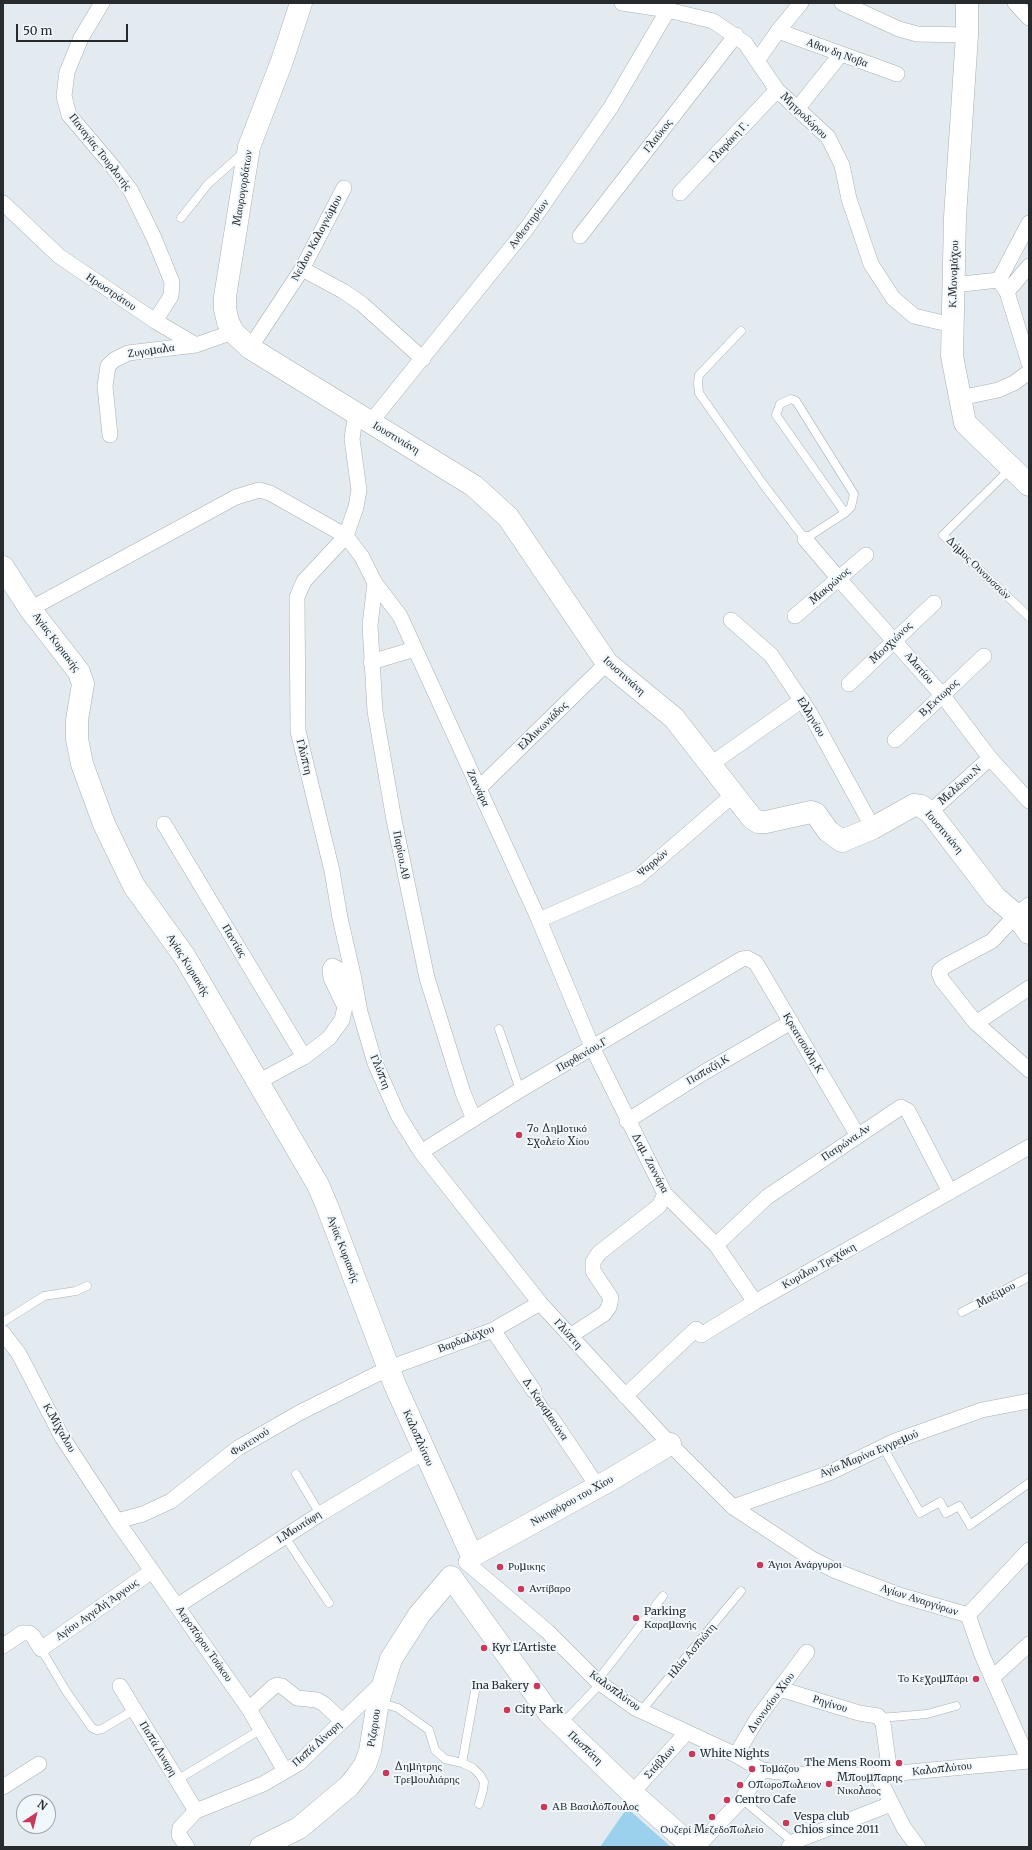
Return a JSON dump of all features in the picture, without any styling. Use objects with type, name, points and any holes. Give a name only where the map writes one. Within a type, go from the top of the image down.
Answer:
[{"type":"street","name":"Παναγίας Τουρλοτής","points":[[102,3],[81,38],[67,72],[64,96],[69,115],[114,168],[131,191],[154,238],[172,282],[171,296],[154,321]]},
{"type":"street","name":"Μαυρογορδάτων","points":[[233,332],[228,322],[225,309],[226,297],[249,147],[282,61],[301,3]]},
{"type":"street","name":"Μητροδώρου","points":[[622,3],[668,10],[713,21],[736,35],[745,43],[777,90],[828,137],[842,165],[849,200],[871,264],[893,298],[914,316],[952,325]]},
{"type":"street","points":[[757,61],[778,31],[801,3]]},
{"type":"street","points":[[842,3],[899,29],[917,34],[967,36]]},
{"type":"street","name":"Κ.Μονομάχου","points":[[967,3],[967,36],[955,217],[952,356],[965,423],[1011,469],[1029,484]]},
{"type":"street","points":[[1015,3],[1029,18]]},
{"type":"street","name":"Ανθεστηρίων","points":[[364,419],[423,359],[527,228],[611,107],[668,10]]},
{"type":"street","name":"Αθαν δη Νοβα","points":[[778,31],[897,74]]},
{"type":"street","name":"Γλαύκος","points":[[580,236],[736,35]]},
{"type":"street","points":[[797,109],[841,54]]},
{"type":"street","name":"Γλαράκη Γ.","points":[[680,194],[777,90]]},
{"type":"street","name":"Νείλου Καλογνώμου","points":[[250,348],[302,269],[344,188]]},
{"type":"street","name":"Ηρωστράτου","points":[[3,203],[59,256],[154,321],[196,345]]},
{"type":"street","points":[[1029,223],[1003,286],[1029,363]]},
{"type":"street","points":[[953,285],[1003,286],[1029,266]]},
{"type":"street","points":[[302,269],[343,291],[362,304],[423,359]]},
{"type":"street","points":[[196,345],[233,332]]},
{"type":"street","name":"Ιουστινιάνη","points":[[233,332],[250,348],[474,486],[508,516],[607,663],[674,718],[752,818],[758,822],[766,822],[811,812],[816,814],[828,831],[842,841],[874,828],[914,805],[921,806],[930,812],[995,897],[1023,910],[1029,933]]},
{"type":"street","name":"Ζυγομαλα","points":[[110,435],[105,386],[108,366],[120,356],[128,353],[196,345]]},
{"type":"street","points":[[960,398],[998,390],[1014,383],[1029,372]]},
{"type":"street","points":[[30,609],[236,496],[259,490],[270,493],[346,536],[356,507],[359,490],[352,439],[354,425],[364,419]]},
{"type":"street","name":"Ζαννάρα","points":[[346,536],[362,557],[375,582],[400,616],[539,920],[593,1049]]},
{"type":"street","name":"Γλύπτη","points":[[346,536],[304,581],[297,598],[298,731],[332,871],[340,918],[360,1012],[375,1063],[398,1115],[421,1152],[540,1303],[670,1444],[733,1507]]},
{"type":"street","name":"Αλατίου","points":[[805,539],[943,696],[990,758],[1029,801]]},
{"type":"street","name":"Μακρώνος","points":[[795,616],[866,555]]},
{"type":"street","name":"Αγίας Κυριακής","points":[[3,567],[30,609],[79,672],[83,684],[77,720],[82,764],[107,831],[134,886],[185,957],[318,1185],[388,1368]]},
{"type":"street","name":"Παρίου.Αθ","points":[[375,582],[370,625],[371,662],[375,711],[392,812],[427,978],[454,1066],[474,1119]]},
{"type":"street","name":"Μοσχιώνος","points":[[849,684],[934,603]]},
{"type":"street","name":"Ελληνίου","points":[[731,620],[771,656],[802,700],[874,828]]},
{"type":"street","points":[[371,662],[415,649]]},
{"type":"street","name":"Β,Εκτωρος","points":[[894,740],[943,696],[984,656]]},
{"type":"street","name":"Ελλικωνιάδος","points":[[478,789],[607,663]]},
{"type":"street","points":[[711,764],[802,700]]},
{"type":"street","name":"Μελέκου.Ν","points":[[930,812],[990,758]]},
{"type":"street","name":"Ψαρρών","points":[[539,920],[638,877],[733,795]]},
{"type":"street","name":"Παντίας","points":[[164,824],[304,1057]]},
{"type":"street","points":[[1023,910],[992,941],[940,970],[939,973],[942,980],[976,1023],[1029,1070]]},
{"type":"street","name":"Κρεατσούλη.Κ","points":[[742,959],[747,958],[756,963],[858,1136]]},
{"type":"street","name":"Παρθενίου.Γ","points":[[421,1152],[520,1090],[593,1049],[742,959]]},
{"type":"street","points":[[258,1082],[304,1057],[329,1038],[342,1020],[345,1007],[331,978],[330,969],[332,966],[338,970],[360,1012]]},
{"type":"street","points":[[976,1023],[1029,988]]},
{"type":"street","name":"Παπαζή.Κ","points":[[627,1121],[703,1073],[791,1022]]},
{"type":"street","name":"Δαμ. Ζαννάρα","points":[[593,1049],[627,1121],[665,1194],[716,1245],[755,1302]]},
{"type":"street","name":"Πατρώνα.Αν","points":[[716,1245],[767,1197],[896,1109],[905,1108],[908,1111],[950,1192]]},
{"type":"street","name":"Κυρίλου Τρεχάκη","points":[[625,1396],[659,1362],[696,1329],[701,1335],[755,1302],[1029,1147]]},
{"type":"street","points":[[570,1336],[604,1314],[609,1307],[611,1298],[593,1271],[593,1262],[599,1253],[659,1206],[665,1194]]},
{"type":"street","name":"Βαρδαλάχου","points":[[388,1368],[493,1330],[540,1303]]},
{"type":"street","name":"Δ. Καραμαούνα","points":[[493,1330],[534,1392]]},
{"type":"street","name":"Κ.Μίχαλου","points":[[3,1333],[19,1354],[62,1437],[117,1521]]},
{"type":"street","name":"Καλοπλύτου","points":[[388,1368],[469,1559],[547,1631],[599,1682],[642,1710],[736,1754],[762,1770],[806,1775],[884,1775],[1029,1761]]},
{"type":"street","name":"Φωτεινού","points":[[117,1521],[143,1514],[171,1501],[238,1448],[299,1413],[388,1368]]},
{"type":"street","name":"Αγία Μαρίνα Εγγρεμού","points":[[733,1507],[829,1473],[883,1447],[982,1410],[1027,1405]]},
{"type":"street","name":"Δ. Καραμαούνα","points":[[550,1416],[598,1487]]},
{"type":"street","name":"Νικηφόρου του Χίου","points":[[469,1559],[598,1487],[670,1444]]},
{"type":"street","name":"Ι.Μουτάφη","points":[[177,1606],[320,1514],[424,1452]]},
{"type":"street","name":"Αγίων Αναργύρων","points":[[733,1507],[812,1560],[836,1571],[899,1595],[968,1615],[992,1678],[1029,1761]]},
{"type":"street","name":"Αεροπόρου Τσάκου","points":[[117,1521],[249,1710],[286,1771]]},
{"type":"street","points":[[968,1615],[1029,1550]]},
{"type":"street","points":[[451,1577],[469,1559]]},
{"type":"street","name":"Αγίου Αγγελή Άργους","points":[[41,1649],[152,1571]]},
{"type":"street","name":"Ριζαριου","points":[[261,1847],[299,1828],[349,1786],[365,1765],[370,1750],[380,1692],[391,1659],[419,1615],[451,1577]]},
{"type":"street","name":"Πασπάτη","points":[[451,1577],[549,1713],[632,1793],[693,1847]]},
{"type":"street","points":[[3,1646],[22,1633],[29,1633],[33,1636],[41,1649]]},
{"type":"street","points":[[992,1678],[1029,1644]]},
{"type":"street","name":"Διονυσίου Χίου","points":[[736,1754],[758,1719],[807,1652]]},
{"type":"street","points":[[249,1710],[277,1685],[282,1686],[297,1698],[317,1700],[324,1704],[342,1721]]},
{"type":"street","name":"Παπά Λιναρη","points":[[120,1686],[196,1811]]},
{"type":"street","name":"Ρηγίνου","points":[[780,1689],[880,1718]]},
{"type":"street","name":"Παπά Λίναρη","points":[[196,1811],[243,1793],[286,1771],[299,1762],[342,1721],[380,1692]]},
{"type":"street","points":[[880,1718],[883,1722],[884,1775],[891,1804],[904,1828],[918,1847]]},
{"type":"street","name":"Στάβλων","points":[[632,1793],[687,1732]]},
{"type":"street","points":[[3,1787],[39,1764]]},
{"type":"street","points":[[697,1847],[742,1799],[762,1770]]},
{"type":"street","points":[[791,1845],[891,1804]]},
{"type":"street","points":[[187,1847],[179,1835],[180,1828],[196,1811]]},
{"type":"lane","points":[[181,218],[208,184],[249,147]]},
{"type":"lane","points":[[741,331],[699,375],[699,392],[763,484],[805,539],[845,513],[851,507],[854,494],[799,404],[791,399],[786,400],[777,409],[776,415],[845,513]]},
{"type":"lane","name":"Δήμος Οινουσσών","points":[[1011,469],[943,535],[1029,617]]},
{"type":"lane","points":[[499,1029],[520,1090]]},
{"type":"lane","name":"Μαξίμου","points":[[962,1312],[1029,1277]]},
{"type":"lane","points":[[3,1322],[44,1296],[76,1291],[87,1286]]},
{"type":"lane","name":"Δ. Καραμαούνα","points":[[534,1392],[550,1416]]},
{"type":"lane","points":[[883,1447],[920,1513],[940,1502],[946,1513],[959,1506],[970,1525],[1029,1483]]},
{"type":"lane","points":[[296,1474],[320,1514]]},
{"type":"lane","points":[[285,1537],[329,1603]]},
{"type":"lane","name":"Ηλία Ασπιώτη","points":[[642,1710],[741,1591]]},
{"type":"lane","points":[[561,1725],[599,1682],[663,1596]]},
{"type":"lane","points":[[41,1649],[66,1691],[92,1728],[97,1730],[102,1729],[134,1710]]},
{"type":"lane","points":[[462,1763],[475,1691]]},
{"type":"lane","points":[[380,1692],[398,1708],[429,1730],[435,1750],[440,1756],[474,1768],[484,1782],[479,1804]]},
{"type":"lane","name":"Ρηγίνου","points":[[880,1718],[927,1714],[956,1706]]},
{"type":"lane","points":[[177,1780],[260,1730]]},
{"type":"lane","points":[[742,1799],[791,1845]]},
{"type":"shaded area","points":[[627,1808],[671,1847],[600,1847]]},
{"type":"place","name":"7ο Δημοτικό Σχολείο Χίου","points":[[519,1135]]},
{"type":"place","name":"Άγιοι Ανάργυροι","points":[[760,1565]]},
{"type":"place","name":"Ρυμικης","points":[[500,1567]]},
{"type":"place","name":"Αντίβαρο","points":[[521,1589]]},
{"type":"place","name":"Parking Καραμανής","points":[[636,1618]]},
{"type":"place","name":"Kyr L'Artiste","points":[[484,1648]]},
{"type":"place","name":"Το Κεχριμπάρι","points":[[976,1679]]},
{"type":"place","name":"Ina Bakery","points":[[537,1686]]},
{"type":"place","name":"City Park","points":[[507,1710]]},
{"type":"place","name":"White Nights","points":[[692,1754]]},
{"type":"place","name":"The Mens Room","points":[[899,1763]]},
{"type":"place","name":"Τομάζου","points":[[752,1769]]},
{"type":"place","name":"Δημήτρης Τρεμουλιάρης","points":[[386,1773]]},
{"type":"place","name":"Μπουμπαρης Νικολαος","points":[[829,1784]]},
{"type":"place","name":"Οπωροπωλειον","points":[[740,1785]]},
{"type":"place","name":"Centro Cafe","points":[[727,1800]]},
{"type":"place","name":"ΑΒ Βασιλόπουλος","points":[[544,1807]]},
{"type":"place","name":"Ουζερί Μεζεδοπωλείο","points":[[712,1817]]},
{"type":"place","name":"Vespa club Chios since 2011","points":[[786,1823]]}]
